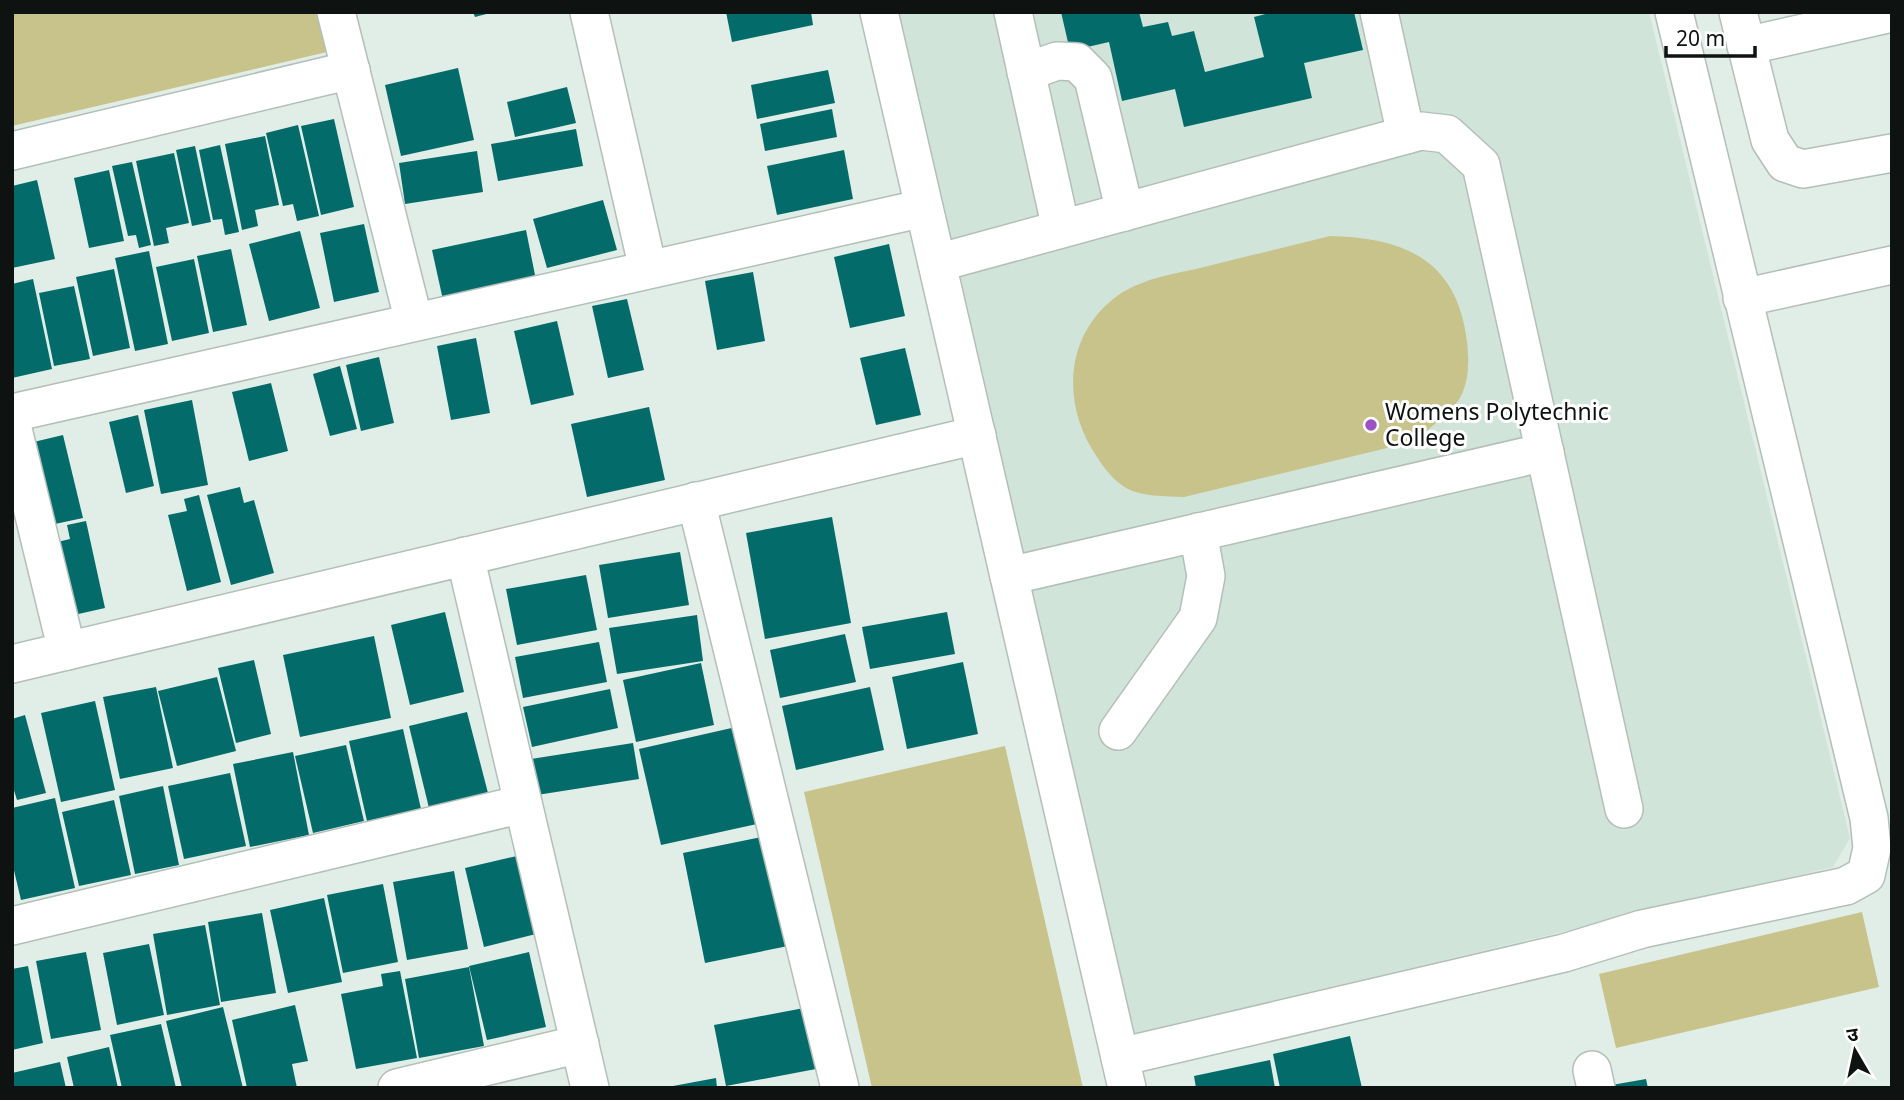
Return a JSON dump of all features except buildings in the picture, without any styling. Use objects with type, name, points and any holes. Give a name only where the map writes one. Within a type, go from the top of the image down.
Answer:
[{"type":"street","points":[[336,12],[414,322]]},
{"type":"street","points":[[589,12],[648,270]]},
{"type":"street","points":[[879,12],[1124,1072],[1564,953],[1642,929],[1846,886],[1866,875],[1872,848],[1869,818],[1674,12]]},
{"type":"street","points":[[1013,12],[1061,229]]},
{"type":"street","points":[[1380,12],[1406,135]]},
{"type":"street","points":[[1892,13],[1742,29],[1770,140],[1785,163],[1803,169],[1892,153]]},
{"type":"street","points":[[1026,72],[1056,61],[1077,62],[1093,78],[1125,212]]},
{"type":"street","points":[[12,151],[351,70]]},
{"type":"street","points":[[937,263],[1421,131],[1447,134],[1481,165],[1624,809]]},
{"type":"street","points":[[12,413],[924,208]]},
{"type":"street","points":[[1742,298],[1892,265]]},
{"type":"street","points":[[12,425],[67,651]]},
{"type":"street","points":[[12,664],[977,435]]},
{"type":"street","points":[[1009,576],[1545,452]]},
{"type":"street","points":[[696,501],[840,1088]]},
{"type":"street","points":[[1118,731],[1198,618],[1206,576],[1198,532]]},
{"type":"street","points":[[465,556],[590,1088]]},
{"type":"street","points":[[12,926],[523,804]]},
{"type":"street","points":[[397,1088],[580,1044]]},
{"type":"shaded area","points":[[12,12],[317,12],[327,52],[12,126]]},
{"type":"shaded area","name":"Womens Polytechnic College","points":[[899,12],[1649,12],[1850,838],[1833,867],[1131,1035]]},
{"type":"shaded area","points":[[1330,236],[1380,241],[1401,248],[1420,257],[1436,270],[1450,287],[1460,308],[1468,357],[1465,387],[1453,408],[1412,442],[1184,497],[1139,493],[1117,482],[1085,436],[1073,391],[1074,368],[1079,347],[1089,326],[1103,308],[1123,292],[1151,280]]},
{"type":"shaded area","points":[[1005,746],[1083,1088],[872,1088],[804,792]]},
{"type":"shaded area","points":[[1862,912],[1879,987],[1616,1048],[1599,974]]},
{"type":"place","name":"Womens Polytechnic College","points":[[1371,425]]}]
